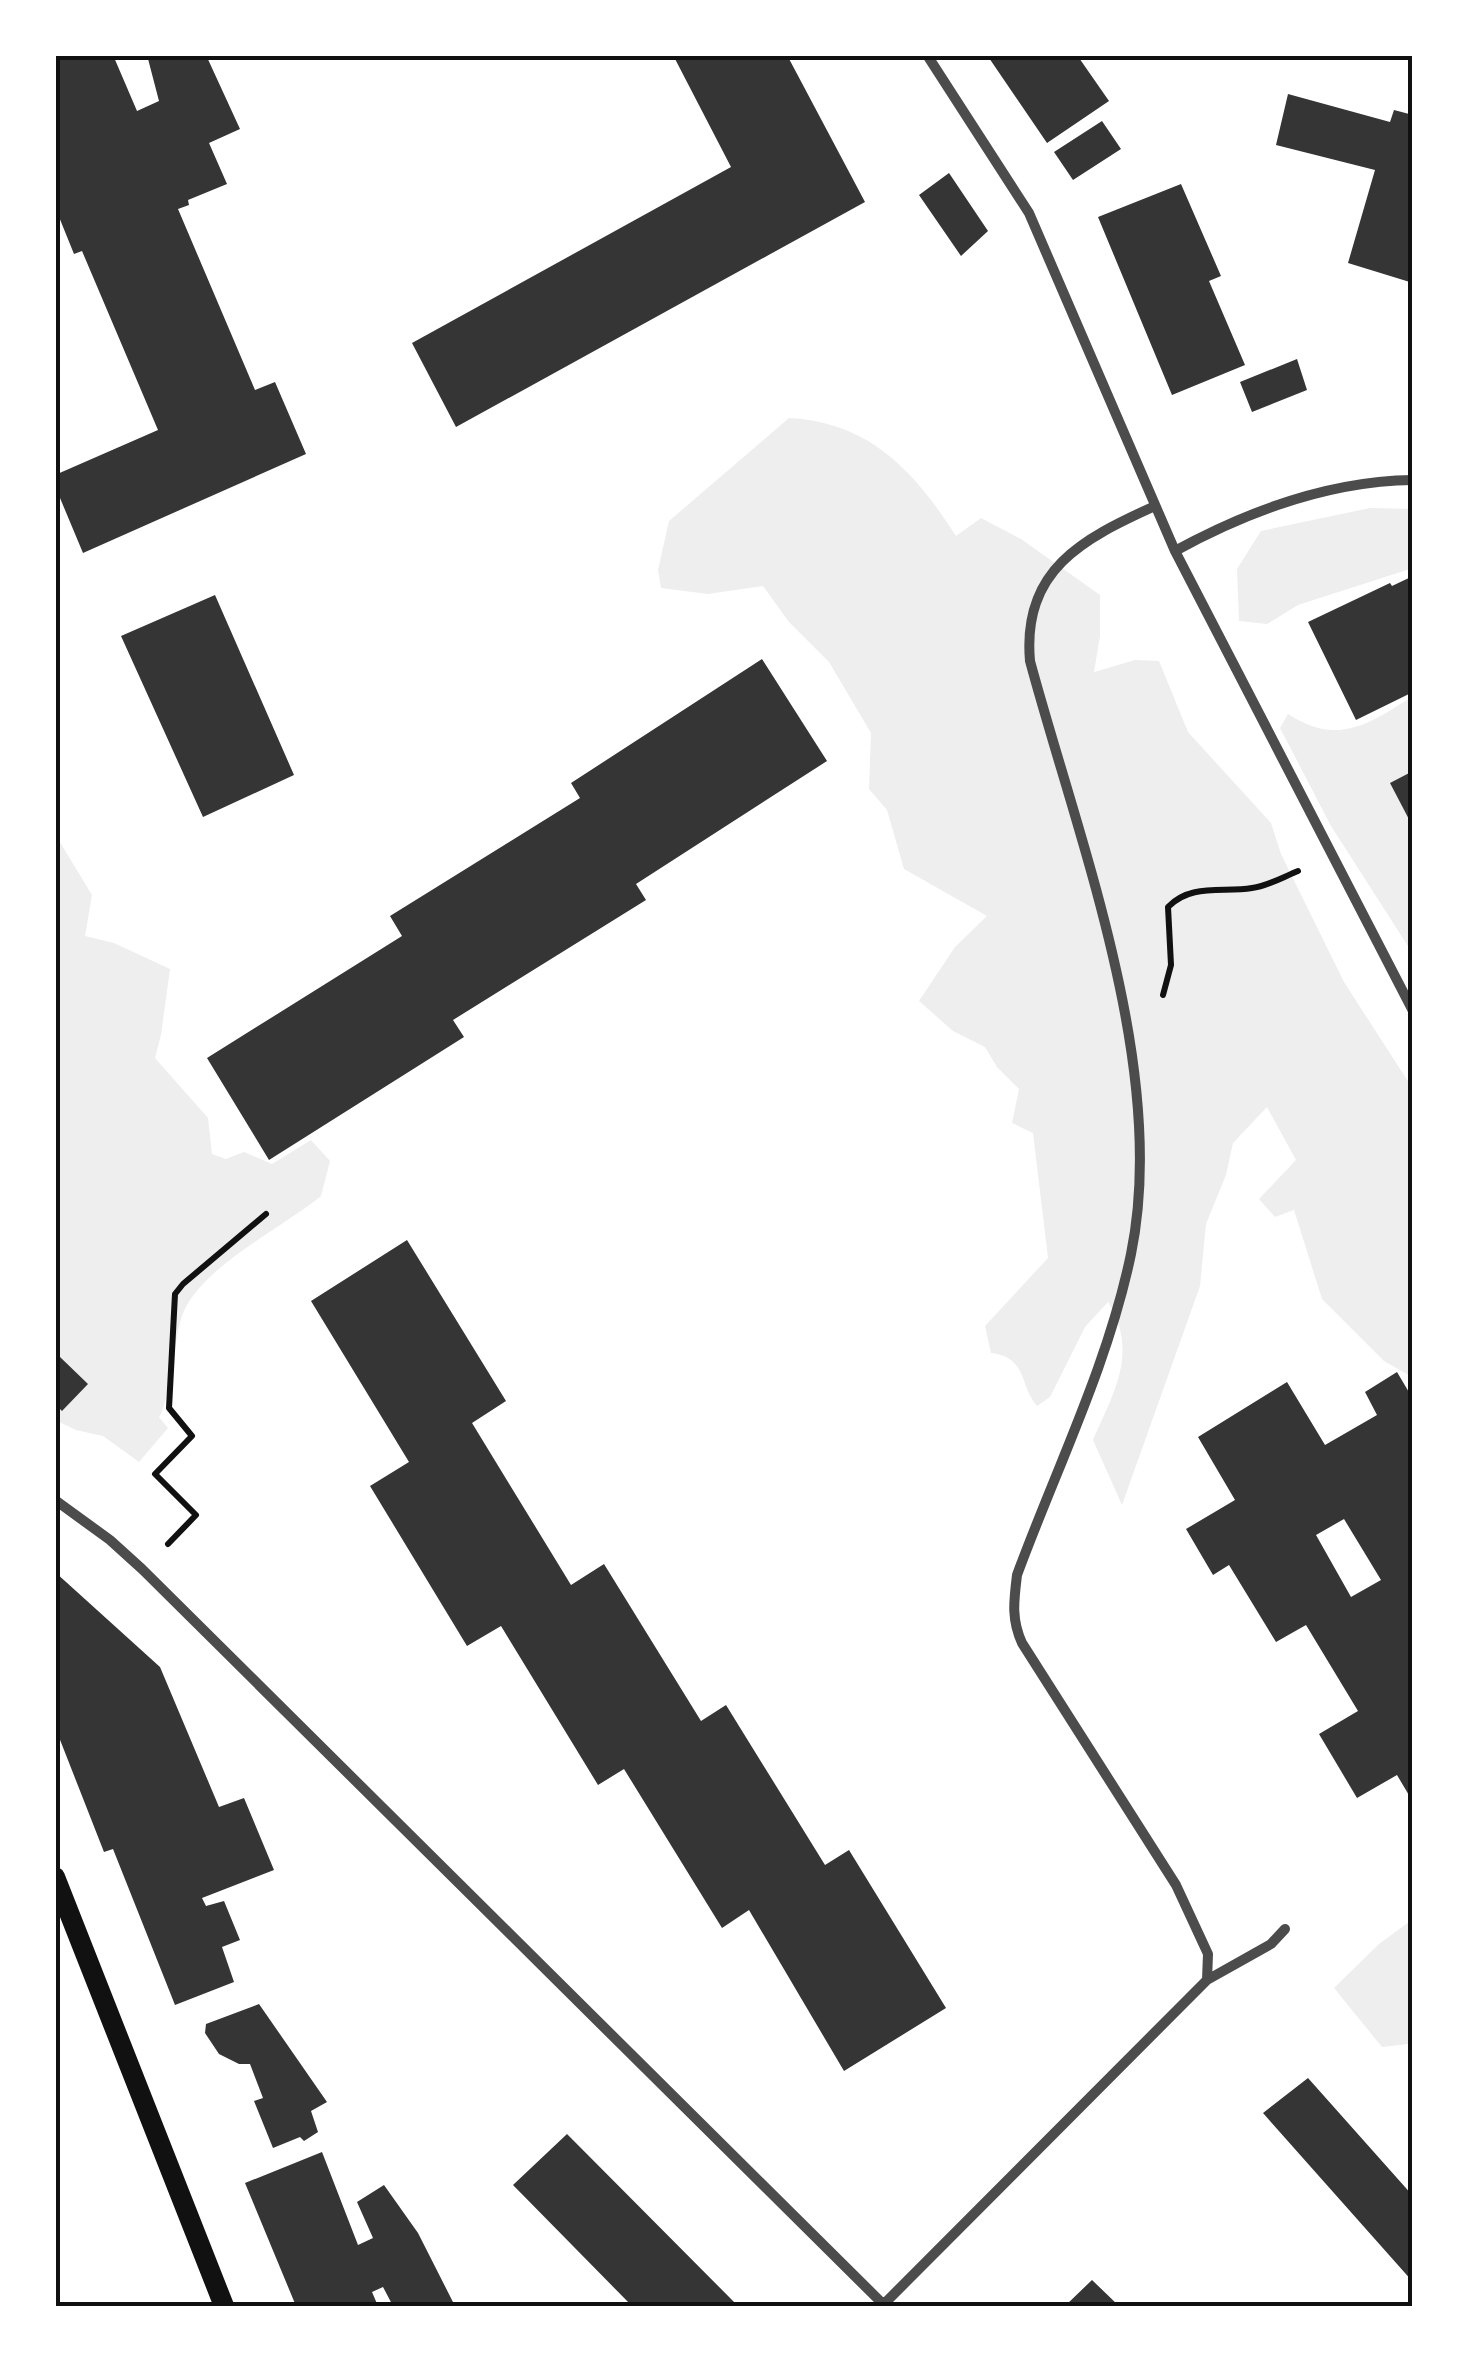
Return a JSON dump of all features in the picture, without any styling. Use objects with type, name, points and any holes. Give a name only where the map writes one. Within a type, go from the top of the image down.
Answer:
[{"type":"main road","points":[[55,1877],[224,2306]]},
{"type":"street","points":[[927,55],[1029,213],[1175,550],[1413,1011]]},
{"type":"street","points":[[1175,550],[1246,515],[1288,501],[1340,488],[1413,480]]},
{"type":"street","points":[[1155,506],[1092,536],[1053,570],[1034,606],[1028,644],[1101,916],[1126,1026],[1141,1119],[1142,1156],[1132,1252],[1112,1327],[1017,1576],[1013,1609],[1016,1628],[1176,1884],[1208,1954],[1207,1980]]},
{"type":"street","points":[[55,1500],[142,1569],[884,2305],[1207,1980],[1271,1944],[1285,1929]]},
{"type":"path","points":[[1126,1026],[1147,1019],[1158,1009],[1171,965],[1168,908],[1179,896],[1216,888],[1258,888],[1332,857]]},
{"type":"path","points":[[189,1524],[196,1515],[155,1474],[192,1436],[170,1408],[172,1305],[182,1284],[266,1214]]},
{"type":"shaded area","points":[[789,418],[844,429],[888,454],[924,491],[956,536],[981,518],[1021,539],[1100,595],[1100,636],[1094,672],[1135,660],[1159,661],[1188,732],[1271,823],[1281,854],[1344,982],[1413,1089],[1413,1384],[1407,1374],[1384,1361],[1322,1299],[1294,1210],[1275,1217],[1259,1199],[1296,1160],[1267,1107],[1233,1143],[1226,1175],[1206,1224],[1200,1286],[1122,1505],[1093,1440],[1115,1388],[1122,1355],[1122,1338],[1108,1302],[1085,1327],[1050,1397],[1037,1406],[1017,1366],[991,1353],[985,1326],[1048,1258],[1033,1133],[1012,1123],[1019,1089],[997,1067],[985,1047],[953,1031],[919,1001],[955,947],[987,916],[904,869],[887,810],[869,789],[871,733],[829,662],[789,622],[763,586],[708,594],[661,588],[658,570],[669,521]]},
{"type":"shaded area","points":[[1370,508],[1413,509],[1413,568],[1298,605],[1267,624],[1239,621],[1237,569],[1261,531]]},
{"type":"shaded area","points":[[1413,696],[1413,954],[1331,826],[1280,728],[1288,714],[1322,729],[1352,728]]},
{"type":"shaded area","points":[[55,834],[92,895],[85,936],[114,943],[170,969],[155,1058],[208,1118],[212,1154],[226,1159],[244,1152],[272,1164],[311,1140],[330,1161],[321,1196],[226,1263],[194,1294],[180,1321],[159,1417],[168,1428],[139,1462],[103,1436],[55,1420]]},
{"type":"shaded area","points":[[1413,1919],[1413,2038],[1408,2044],[1382,2047],[1334,1988],[1379,1944]]},
{"type":"building","points":[[55,55],[113,55],[137,111],[159,101],[147,55],[206,55],[240,129],[209,143],[227,184],[188,200],[189,205],[178,209],[255,390],[275,382],[306,454],[83,553],[55,486],[55,475],[158,430],[82,251],[74,254],[55,207]]},
{"type":"building","points":[[673,55],[787,55],[865,202],[456,427],[412,343],[731,167]]},
{"type":"building","points":[[987,55],[1077,55],[1109,101],[1047,143]]},
{"type":"building","points":[[1288,94],[1390,122],[1394,110],[1413,115],[1413,283],[1348,263],[1375,170],[1276,145]]},
{"type":"building","points":[[1102,121],[1121,149],[1073,180],[1054,152]]},
{"type":"building","points":[[949,173],[988,231],[961,256],[919,195]]},
{"type":"building","points":[[1181,184],[1221,276],[1209,281],[1245,365],[1172,395],[1098,217]]},
{"type":"building","points":[[1297,359],[1307,390],[1252,412],[1240,382]]},
{"type":"building","points":[[1413,576],[1413,692],[1356,720],[1308,622]]},
{"type":"building","points":[[215,595],[294,775],[203,817],[121,636]]},
{"type":"building","points":[[762,659],[827,761],[636,884],[646,900],[453,1020],[464,1037],[269,1160],[207,1058],[402,936],[390,916],[580,798],[571,783]]},
{"type":"building","points":[[1413,771],[1413,827],[1390,783]]},
{"type":"building","points":[[407,1240],[506,1401],[472,1423],[571,1585],[604,1564],[701,1721],[726,1705],[825,1865],[849,1850],[946,2008],[844,2071],[749,1910],[722,1928],[624,1769],[598,1785],[501,1626],[467,1646],[370,1486],[409,1462],[311,1301]]},
{"type":"building","points":[[60,1357],[88,1384],[62,1411],[55,1404],[55,1363]]},
{"type":"building","points":[[1397,1372],[1413,1399],[1413,1802],[1397,1775],[1357,1798],[1319,1734],[1358,1711],[1306,1625],[1276,1642],[1229,1565],[1213,1575],[1186,1529],[1235,1500],[1198,1437],[1287,1382],[1325,1445],[1377,1415],[1365,1392]],"holes":[[[1344,1519],[1381,1580],[1351,1597],[1316,1535]]]},
{"type":"building","points":[[55,1572],[160,1667],[219,1807],[244,1798],[274,1870],[202,1898],[206,1906],[224,1901],[240,1940],[222,1947],[234,1982],[175,2005],[113,1849],[104,1852],[55,1727]]},
{"type":"building","points":[[259,2004],[327,2102],[311,2111],[318,2132],[304,2141],[300,2137],[273,2148],[254,2101],[263,2098],[250,2064],[239,2064],[219,2054],[205,2033],[206,2024]]},
{"type":"building","points":[[1308,2078],[1413,2196],[1413,2282],[1263,2113]]},
{"type":"building","points":[[567,2134],[738,2306],[632,2306],[513,2185]]},
{"type":"building","points":[[322,2152],[358,2245],[373,2238],[357,2202],[384,2185],[418,2233],[455,2306],[393,2306],[383,2287],[372,2292],[378,2306],[296,2306],[245,2183]]},
{"type":"building","points":[[1092,2280],[1119,2306],[1065,2306]]}]
